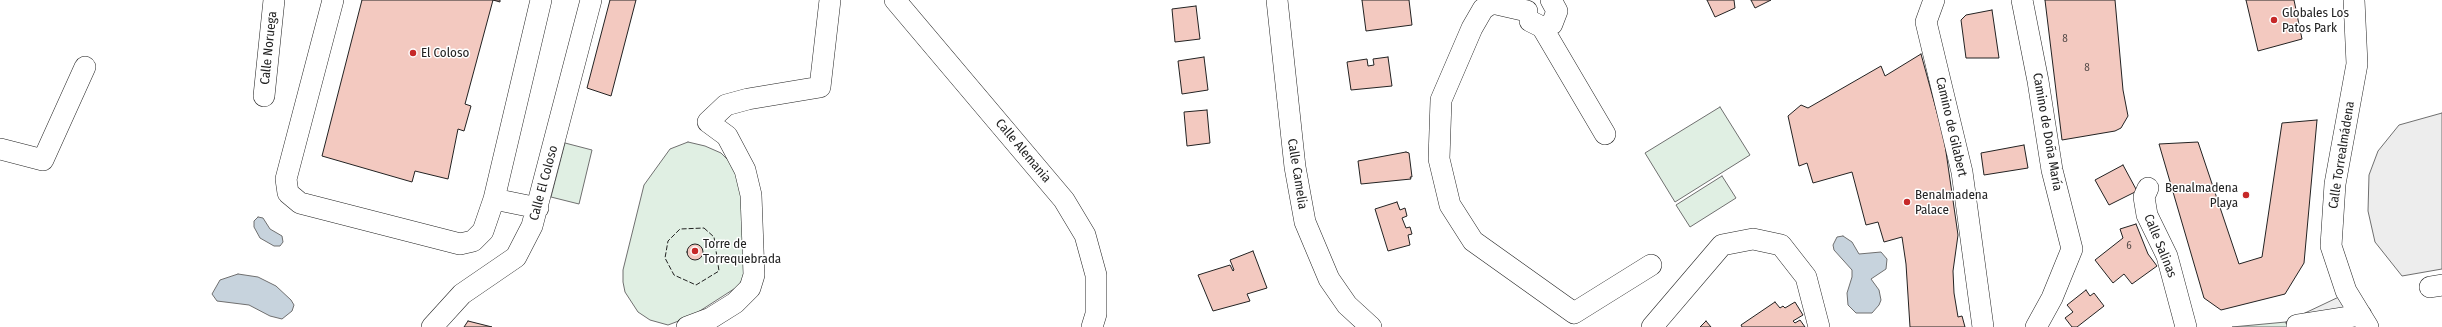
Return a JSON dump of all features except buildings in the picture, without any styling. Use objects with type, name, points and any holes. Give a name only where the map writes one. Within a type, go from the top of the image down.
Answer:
[{"type":"street","name":"Calle Noruega","points":[[264,96],[274,0]]},
{"type":"street","points":[[333,0],[286,179],[288,193],[300,203],[460,244],[473,242],[483,231],[494,199],[541,0]]},
{"type":"street","name":"Calle El Coloso","points":[[432,327],[462,294],[516,257],[535,217],[591,0]]},
{"type":"street","points":[[687,327],[711,318],[735,303],[750,288],[754,275],[752,195],[745,170],[727,136],[708,122],[726,105],[748,99],[820,87],[830,0]]},
{"type":"street","name":"Calle Alemania","points":[[895,0],[1064,200],[1085,235],[1096,275],[1096,314],[1092,327]]},
{"type":"street","name":"Calle Camelia","points":[[1277,0],[1294,160],[1305,222],[1329,279],[1347,305],[1370,327]]},
{"type":"street","name":"Camino de Gilabert","points":[[1934,0],[1926,22],[1962,172],[1983,327]]},
{"type":"street","name":"Camino de Doña María","points":[[2022,0],[2038,81],[2052,170],[2072,248],[2052,298],[2036,327]]},
{"type":"street","name":"Calle Torrealmádena","points":[[2354,0],[2357,64],[2334,184],[2331,246],[2346,291],[2359,321]]},
{"type":"street","points":[[1542,27],[1555,20],[1557,10],[1553,1]]},
{"type":"street","points":[[1605,134],[1542,27],[1530,21],[1530,5],[1492,3],[1483,9],[1472,28],[1440,100],[1439,159],[1450,205],[1473,241],[1574,313],[1650,265]]},
{"type":"street","points":[[0,149],[43,160],[85,67]]},
{"type":"street","name":"Calle Salinas","points":[[2148,188],[2144,197],[2147,215],[2167,256],[2183,309],[2186,327]]},
{"type":"street","points":[[494,199],[535,217]]},
{"type":"street","points":[[1652,327],[1722,245],[1753,239],[1781,245],[1806,277],[1819,327]]},
{"type":"street","points":[[2296,327],[2297,325],[2359,321]]},
{"type":"green space","points":[[1720,107],[1750,155],[1675,202],[1645,153]]},
{"type":"green space","points":[[688,142],[705,146],[721,153],[731,163],[739,175],[748,254],[743,279],[737,287],[692,316],[668,325],[650,320],[638,312],[625,292],[623,270],[644,185],[670,149]]},
{"type":"green space","points":[[565,143],[592,150],[579,204],[551,197]]},
{"type":"green space","points":[[1722,176],[1736,198],[1690,227],[1676,205]]},
{"type":"green space","points":[[2286,322],[2287,327],[2232,327]]},
{"type":"shaded area","points":[[2442,113],[2442,269],[2402,276],[2375,242],[2368,211],[2369,175],[2378,151],[2399,125]]},
{"type":"shaded area","points":[[258,217],[263,218],[270,229],[282,236],[283,242],[280,246],[274,246],[260,238],[254,227],[254,221]]},
{"type":"shaded area","points":[[1843,236],[1852,242],[1859,254],[1881,252],[1887,259],[1886,269],[1871,279],[1879,290],[1881,300],[1879,305],[1872,313],[1856,313],[1848,305],[1847,293],[1852,277],[1852,270],[1834,250],[1833,245],[1837,237]]},
{"type":"shaded area","points":[[238,274],[258,277],[276,286],[291,300],[294,305],[292,311],[282,319],[270,316],[249,305],[217,301],[212,294],[220,280]]},
{"type":"shaded area","points":[[2343,295],[2360,327],[2287,327],[2286,322]]},
{"type":"fence","points":[[704,228],[714,237],[719,271],[696,285],[674,275],[665,258],[668,241],[680,229],[704,228]]},
{"type":"place","name":"Globales Los Patos Park","points":[[2274,20]]},
{"type":"place","name":"El Coloso","points":[[413,53]]},
{"type":"place","name":"Benalmadena Playa","points":[[2246,195]]},
{"type":"place","name":"Benalmadena Palace","points":[[1907,202]]},
{"type":"place","name":"Torre de Torrequebrada","points":[[695,251]]}]
